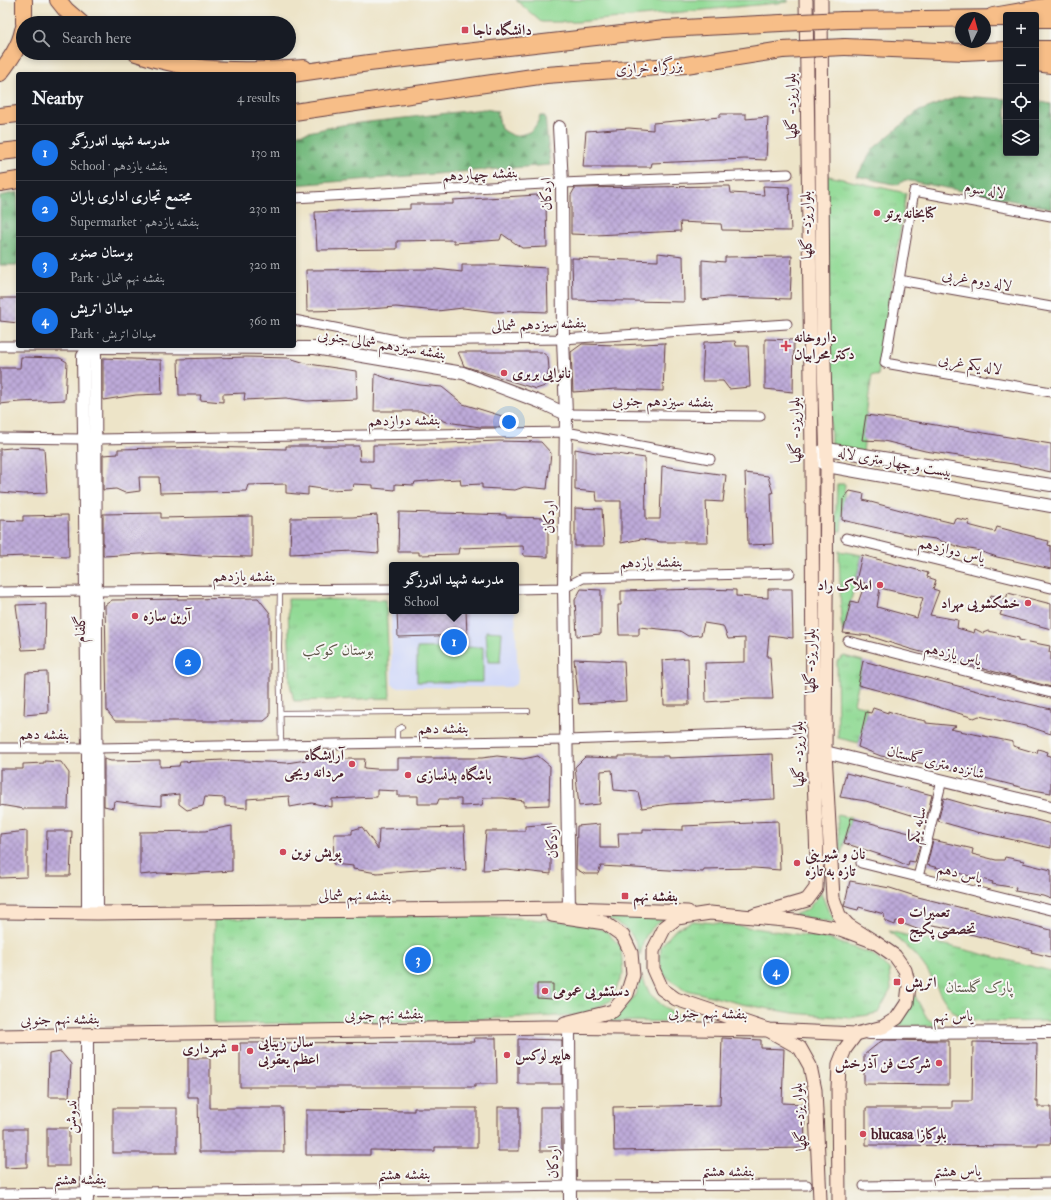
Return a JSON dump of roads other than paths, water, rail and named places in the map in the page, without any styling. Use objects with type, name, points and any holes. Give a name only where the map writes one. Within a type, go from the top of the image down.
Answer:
[{"type":"highway","points":[[24,0],[24,16]]},
{"type":"highway","points":[[58,0],[73,16]]},
{"type":"highway","points":[[991,16],[1051,6]]},
{"type":"highway","points":[[991,17],[1003,18]]},
{"type":"highway","points":[[296,73],[369,63],[665,29],[843,20],[955,18]]},
{"type":"highway","points":[[1039,19],[1051,19]]},
{"type":"highway","name":"بزرگراه خرازی","points":[[296,112],[546,75],[686,65],[782,50],[844,47],[963,52],[1003,50]]},
{"type":"highway","points":[[1039,49],[1051,49]]},
{"type":"highway","points":[[0,73],[16,50]]},
{"type":"highway","points":[[963,52],[1003,58]]},
{"type":"highway","points":[[155,60],[194,68],[235,71],[275,70],[369,63]]},
{"type":"highway","points":[[1039,63],[1051,65]]},
{"type":"highway","points":[[0,116],[16,114]]},
{"type":"highway","points":[[0,152],[16,150]]},
{"type":"highway","points":[[0,183],[16,180]]},
{"type":"main road","name":"بلواریزد- گلها","points":[[749,917],[807,900],[816,888],[819,751],[812,456],[806,0]]},
{"type":"main road","name":"بلوار یزد- گلها","points":[[820,0],[823,329],[827,466]]},
{"type":"main road","name":"بلوار یزد-گلها","points":[[827,466],[819,751],[831,855],[833,898],[839,915],[848,925],[875,942]]},
{"type":"main road","name":"بنفشه نهم شمالی","points":[[0,912],[93,913],[569,908],[710,913]]},
{"type":"main road","points":[[453,910],[577,918],[605,923],[623,936],[631,953],[633,975],[627,994],[613,1011],[546,1027]]},
{"type":"main road","points":[[710,913],[795,921],[840,929],[875,942],[895,956],[905,970],[909,986],[906,1003],[897,1018],[882,1027],[856,1034],[768,1030],[676,999],[662,989],[653,969],[653,951],[665,927],[677,918],[710,913]]},
{"type":"main road","name":"بنفشه نهم جنوبی","points":[[0,1036],[546,1027],[768,1030]]},
{"type":"main road","name":"بلوار یزد- گلها","points":[[768,1030],[800,1048],[810,1066],[815,1090],[820,1200]]},
{"type":"main road","points":[[839,1200],[839,1064],[845,1049],[856,1034]]},
{"type":"street","name":"اردکان","points":[[559,127],[562,183],[563,339],[566,414],[564,588],[569,908]]},
{"type":"street","name":"بنفشه چهاردهم","points":[[296,198],[562,183],[788,174]]},
{"type":"street","name":"لاله سوم","points":[[899,280],[914,191],[1051,216]]},
{"type":"street","name":"لاله دوم غربی","points":[[899,280],[1051,307]]},
{"type":"street","name":"لاله یکم غربی","points":[[899,280],[885,363],[1051,392]]},
{"type":"street","name":"بنفشه سیزدهم شمالی","points":[[296,320],[400,341],[563,339],[787,324]]},
{"type":"street","points":[[0,346],[16,346]]},
{"type":"street","name":"گلفام","points":[[87,348],[83,356],[83,439],[91,591]]},
{"type":"street","name":"گلفام","points":[[90,348],[95,354],[96,439],[91,591],[93,913]]},
{"type":"street","name":"بنفشه سیزدهم شمالی جنوبی","points":[[243,348],[321,349],[462,373],[540,402],[566,414]]},
{"type":"street","name":"بنفشه سیزدهم جنوبی","points":[[566,414],[760,416]]},
{"type":"street","name":"بنفشه دوازدهم","points":[[96,439],[566,432],[710,459]]},
{"type":"street","points":[[0,438],[96,439]]},
{"type":"street","name":"بیست و چهار متری لاله","points":[[812,456],[827,450],[1051,485]]},
{"type":"street","name":"بیست و چهار متری لاله","points":[[812,456],[827,466],[1051,506]]},
{"type":"street","name":"یاس دوازدهم","points":[[846,538],[1051,588]]},
{"type":"street","name":"بنفشه یازدهم","points":[[519,589],[564,588],[583,578],[790,573]]},
{"type":"street","name":"بنفشه یازدهم","points":[[0,592],[389,589]]},
{"type":"street","name":"یاس یازدهم","points":[[848,641],[1051,693]]},
{"type":"street","name":"بنفشه دهم","points":[[0,748],[92,748],[567,740],[790,732]]},
{"type":"street","name":"شانزده متری گلستان","points":[[819,751],[1051,807]]},
{"type":"street","name":"سایه یکم","points":[[918,877],[942,780]]},
{"type":"street","name":"یاس دهم","points":[[861,863],[1051,910]]},
{"type":"street","name":"اردکان","points":[[569,1027],[570,1200]]},
{"type":"street","name":"یاس نهم","points":[[856,1034],[1051,1032]]},
{"type":"street","name":"ندوشن","points":[[86,1035],[87,1196]]},
{"type":"street","name":"یاس هشتم","points":[[864,1186],[1051,1183]]},
{"type":"street","name":"بنفشه هشتم","points":[[0,1194],[87,1196],[570,1186],[808,1184]]},
{"type":"lane","points":[[280,590],[281,745]]},
{"type":"lane","points":[[281,713],[528,711]]},
{"type":"lane","points":[[397,743],[398,730],[402,727]]},
{"type":"place","name":"دانشگاه ناجا","points":[[465,30]]},
{"type":"place","name":"كتابخانه پرتو","points":[[877,213]]},
{"type":"place","name":"داروخانه دکتر محرابیان","points":[[786,346]]},
{"type":"place","name":"نانوایی بربری","points":[[504,373]]},
{"type":"place","name":"املاک راد","points":[[880,585]]},
{"type":"place","name":"خشکشویی مهراد","points":[[1028,603]]},
{"type":"place","name":"آرین سازه","points":[[135,616]]},
{"type":"place","name":"مدرسه شهید اندرزگو","points":[[454,642]]},
{"type":"place","name":"مجتمع تجاری اداری باران","points":[[188,662]]},
{"type":"place","name":"آرایشگاه مردانه ویجی","points":[[352,764]]},
{"type":"place","name":"باشگاه بدنسازی","points":[[408,775]]},
{"type":"place","name":"پویش نوین","points":[[283,852]]},
{"type":"place","name":"نان و شیرینی تازه به تازه","points":[[797,863]]},
{"type":"place","name":"بنفشه نهم","points":[[625,896]]},
{"type":"place","name":"تعمیرات تخصصی پکیج","points":[[901,921]]},
{"type":"place","name":"بوستان صنوبر","points":[[418,960]]},
{"type":"place","name":"میدان اتریش","points":[[776,972]]},
{"type":"place","name":"اتریش","points":[[897,982]]},
{"type":"place","name":"دستشویی عمومی","points":[[545,991]]},
{"type":"place","name":"شهرداری","points":[[235,1048]]},
{"type":"place","name":"سالن زیبایی اعظم یعقوبی","points":[[250,1051]]},
{"type":"place","name":"هایپر لوکس","points":[[507,1055]]},
{"type":"place","name":"شرکت فن آذرخش","points":[[939,1063]]},
{"type":"place","name":"blucasa بلوکازا","points":[[863,1134]]},
{"type":"park label","name":"بوستان کوکب","points":[[338,650]]},
{"type":"park label","name":"پارک گلستان","points":[[979,987]]}]
